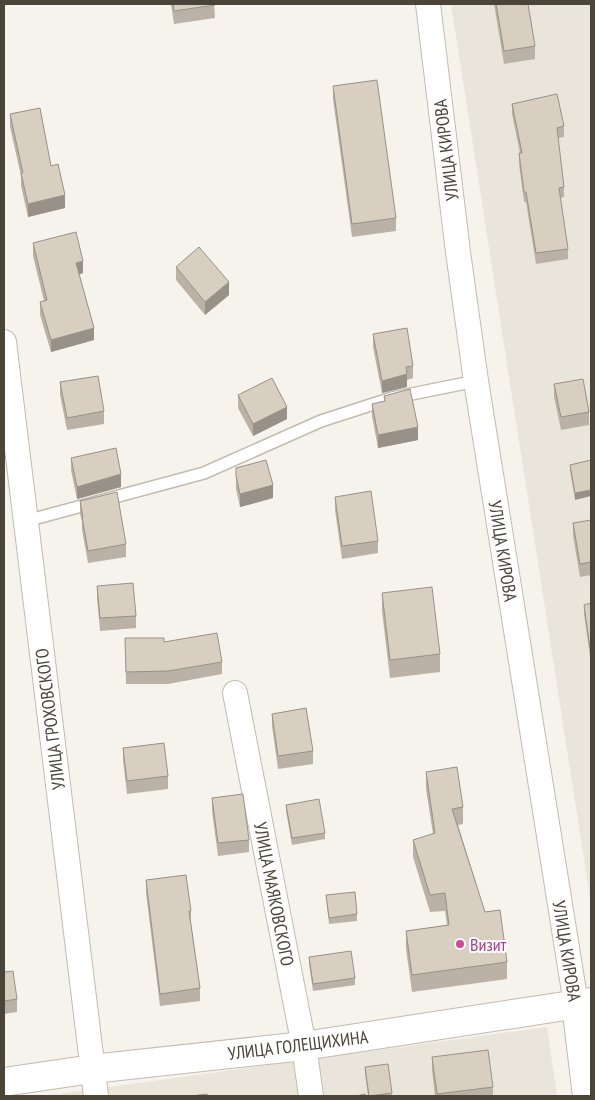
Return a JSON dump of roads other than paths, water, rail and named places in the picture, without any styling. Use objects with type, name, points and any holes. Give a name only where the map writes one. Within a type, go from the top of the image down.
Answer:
[{"type":"street","name":"УЛИЦА КИРОВА","points":[[428,4],[458,252],[476,381],[583,1003],[587,1096]]},
{"type":"street","name":"УЛИЦА ГРОХОВСКОГО","points":[[4,342],[96,1096]]},
{"type":"street","name":"УЛИЦА МАЯКОВСКОГО","points":[[235,693],[304,1046],[311,1096]]},
{"type":"street","name":"УЛИЦА ГОЛЕЩИХИНА","points":[[4,1082],[92,1069],[304,1046],[583,1003]]},
{"type":"lane","points":[[26,521],[204,473],[321,420],[383,401],[476,381]]},
{"type":"place","name":"Визит","points":[[460,944]]}]
